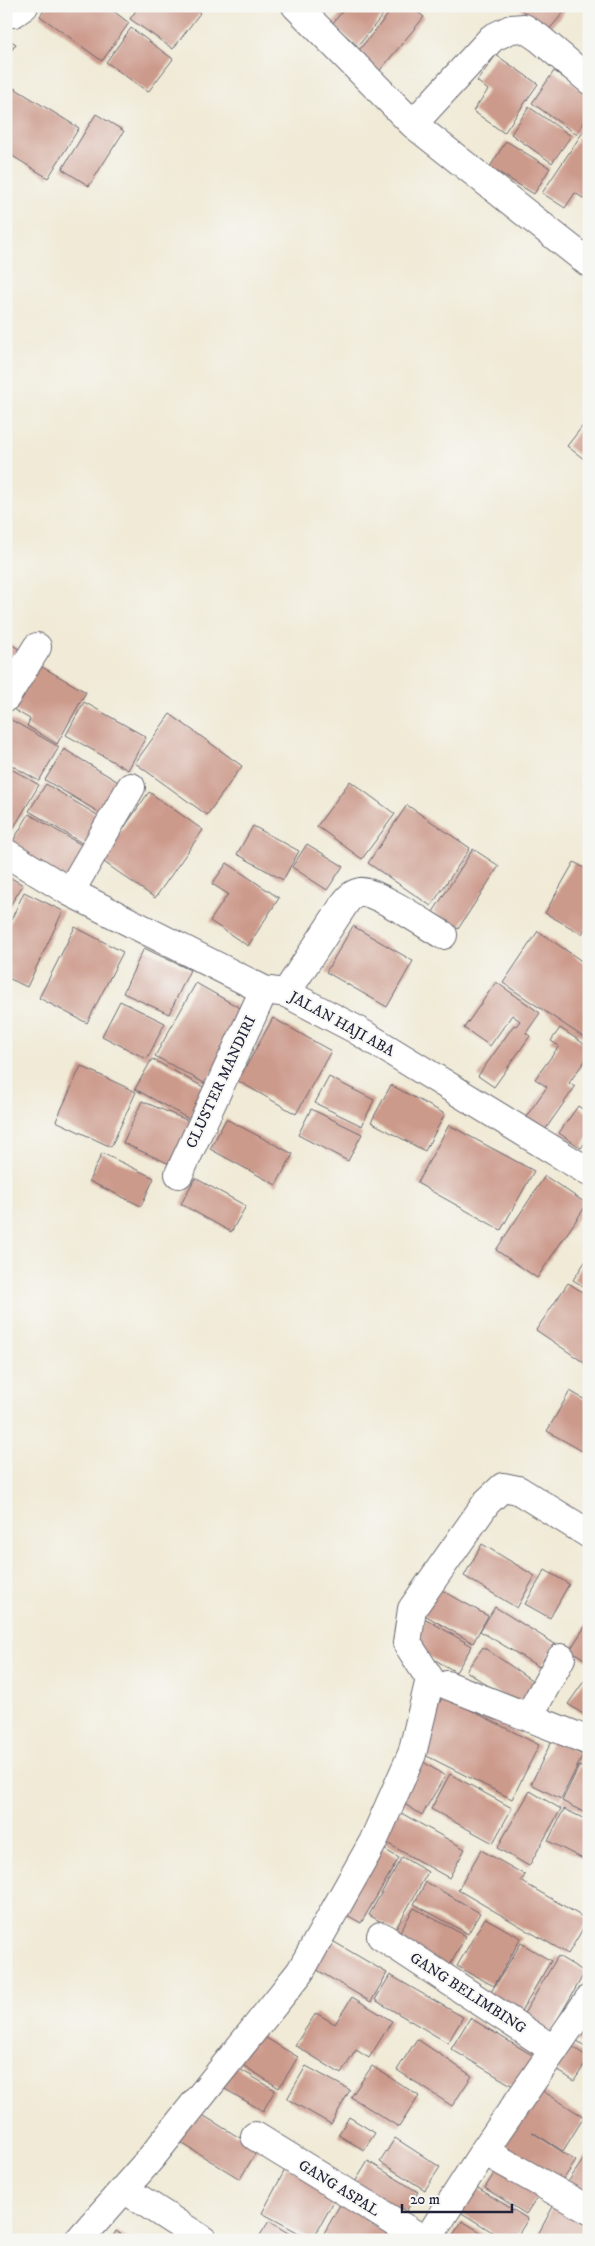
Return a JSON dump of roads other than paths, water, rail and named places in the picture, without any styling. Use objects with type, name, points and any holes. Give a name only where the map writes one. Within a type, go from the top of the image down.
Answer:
[{"type":"street","points":[[6,13],[14,13],[24,6]]},
{"type":"street","points":[[296,6],[413,124],[589,263]]},
{"type":"street","points":[[413,124],[492,38],[511,30],[524,28],[540,38],[589,80]]},
{"type":"street","points":[[6,697],[36,647]]},
{"type":"street","points":[[70,892],[131,787]]},
{"type":"street","name":"JALAN HAJI ABA","points":[[6,853],[70,892],[275,991],[395,1053],[533,1140],[589,1172]]},
{"type":"street","name":"CLUSTER MANDIRI","points":[[179,1174],[275,991],[352,895],[362,891],[377,896],[443,935]]},
{"type":"street","points":[[79,2240],[124,2189],[300,1972],[373,1842],[412,1754],[430,1679],[407,1643],[412,1610],[487,1502],[504,1487],[518,1490],[589,1534]]},
{"type":"street","points":[[529,1716],[561,1658]]},
{"type":"street","points":[[447,1685],[589,1741]]},
{"type":"street","name":"GANG BELIMBING","points":[[381,1936],[554,2050]]},
{"type":"street","points":[[425,2240],[589,1999]]},
{"type":"street","name":"GANG ASPAL","points":[[255,2136],[425,2240]]},
{"type":"street","points":[[484,2151],[589,2210]]},
{"type":"street","points":[[124,2189],[203,2240]]}]
